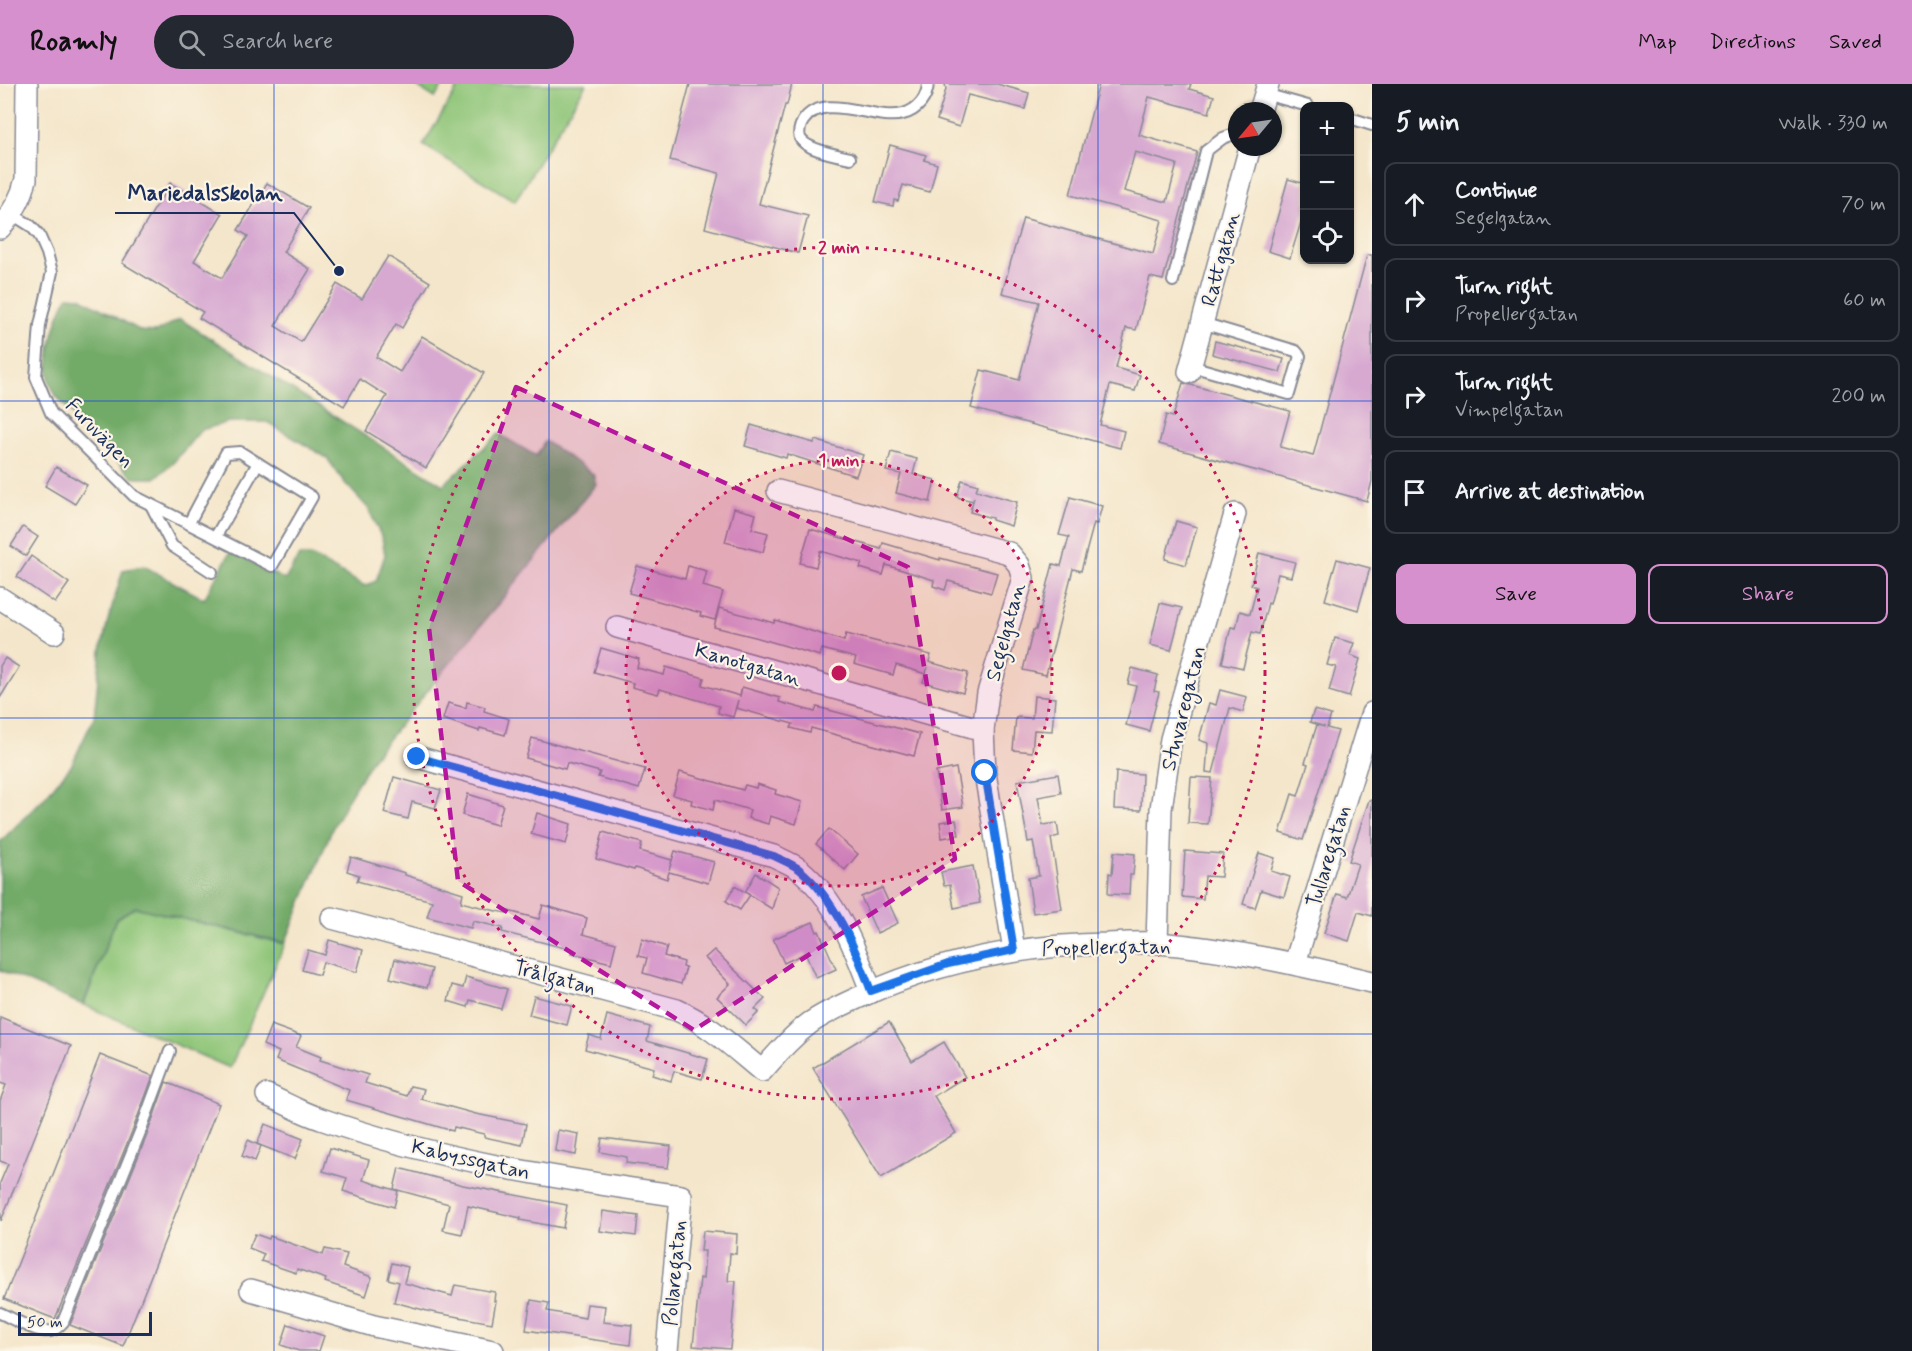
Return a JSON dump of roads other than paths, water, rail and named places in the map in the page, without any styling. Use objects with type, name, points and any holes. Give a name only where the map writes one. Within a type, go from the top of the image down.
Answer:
[{"type":"street","points":[[6,221],[23,193],[26,179],[27,84]]},
{"type":"street","name":"Rattgatan","points":[[1190,369],[1248,156]]},
{"type":"street","name":"Segelgatan","points":[[778,491],[1009,554],[1019,565],[1023,578],[988,693],[983,730],[985,773],[1014,950]]},
{"type":"street","name":"Stuvaregatan","points":[[1157,943],[1161,809],[1171,739],[1235,514]]},
{"type":"street","points":[[0,598],[54,633]]},
{"type":"street","name":"Kanotgatan","points":[[617,627],[983,730]]},
{"type":"street","name":"Tullaregatan","points":[[1296,963],[1372,713]]},
{"type":"street","points":[[417,757],[774,856],[797,868],[816,885],[831,905],[845,930],[871,991]]},
{"type":"street","name":"Trålgatan","points":[[332,918],[677,1010],[692,1016],[711,1029],[762,1071]]},
{"type":"street","name":"Propellergatan","points":[[762,1071],[786,1044],[812,1021],[871,991],[948,964],[1014,950],[1082,944],[1157,943],[1223,950],[1296,963],[1372,982]]},
{"type":"street","name":"Kabyssgatan","points":[[267,1095],[319,1119],[448,1155],[527,1172],[681,1196]]},
{"type":"street","name":"Pollaregatan","points":[[667,1351],[681,1196]]},
{"type":"street","points":[[251,1290],[374,1326],[493,1351]]},
{"type":"lane","points":[[850,158],[808,147],[799,134],[805,117],[823,108],[835,107],[892,115],[904,114],[922,101],[927,94],[928,84]]},
{"type":"lane","points":[[1264,96],[1300,104]]},
{"type":"lane","points":[[1354,119],[1372,125]]},
{"type":"lane","points":[[1173,281],[1206,152],[1228,136]]},
{"type":"lane","name":"Furuvägen","points":[[6,221],[31,226],[39,235],[52,272],[40,325],[36,377],[51,413],[134,496],[272,566],[312,497],[240,452],[226,453],[189,523]]},
{"type":"lane","points":[[1190,369],[1289,394],[1300,356],[1296,351],[1202,323]]},
{"type":"lane","points":[[216,536],[258,463]]},
{"type":"lane","name":"Furuvägen","points":[[151,505],[172,546],[212,572]]},
{"type":"lane","points":[[0,1313],[40,1330],[57,1329],[63,1322],[140,1132],[170,1051]]},
{"type":"place","name":"Mariedalsskolan","points":[[339,271]]}]
